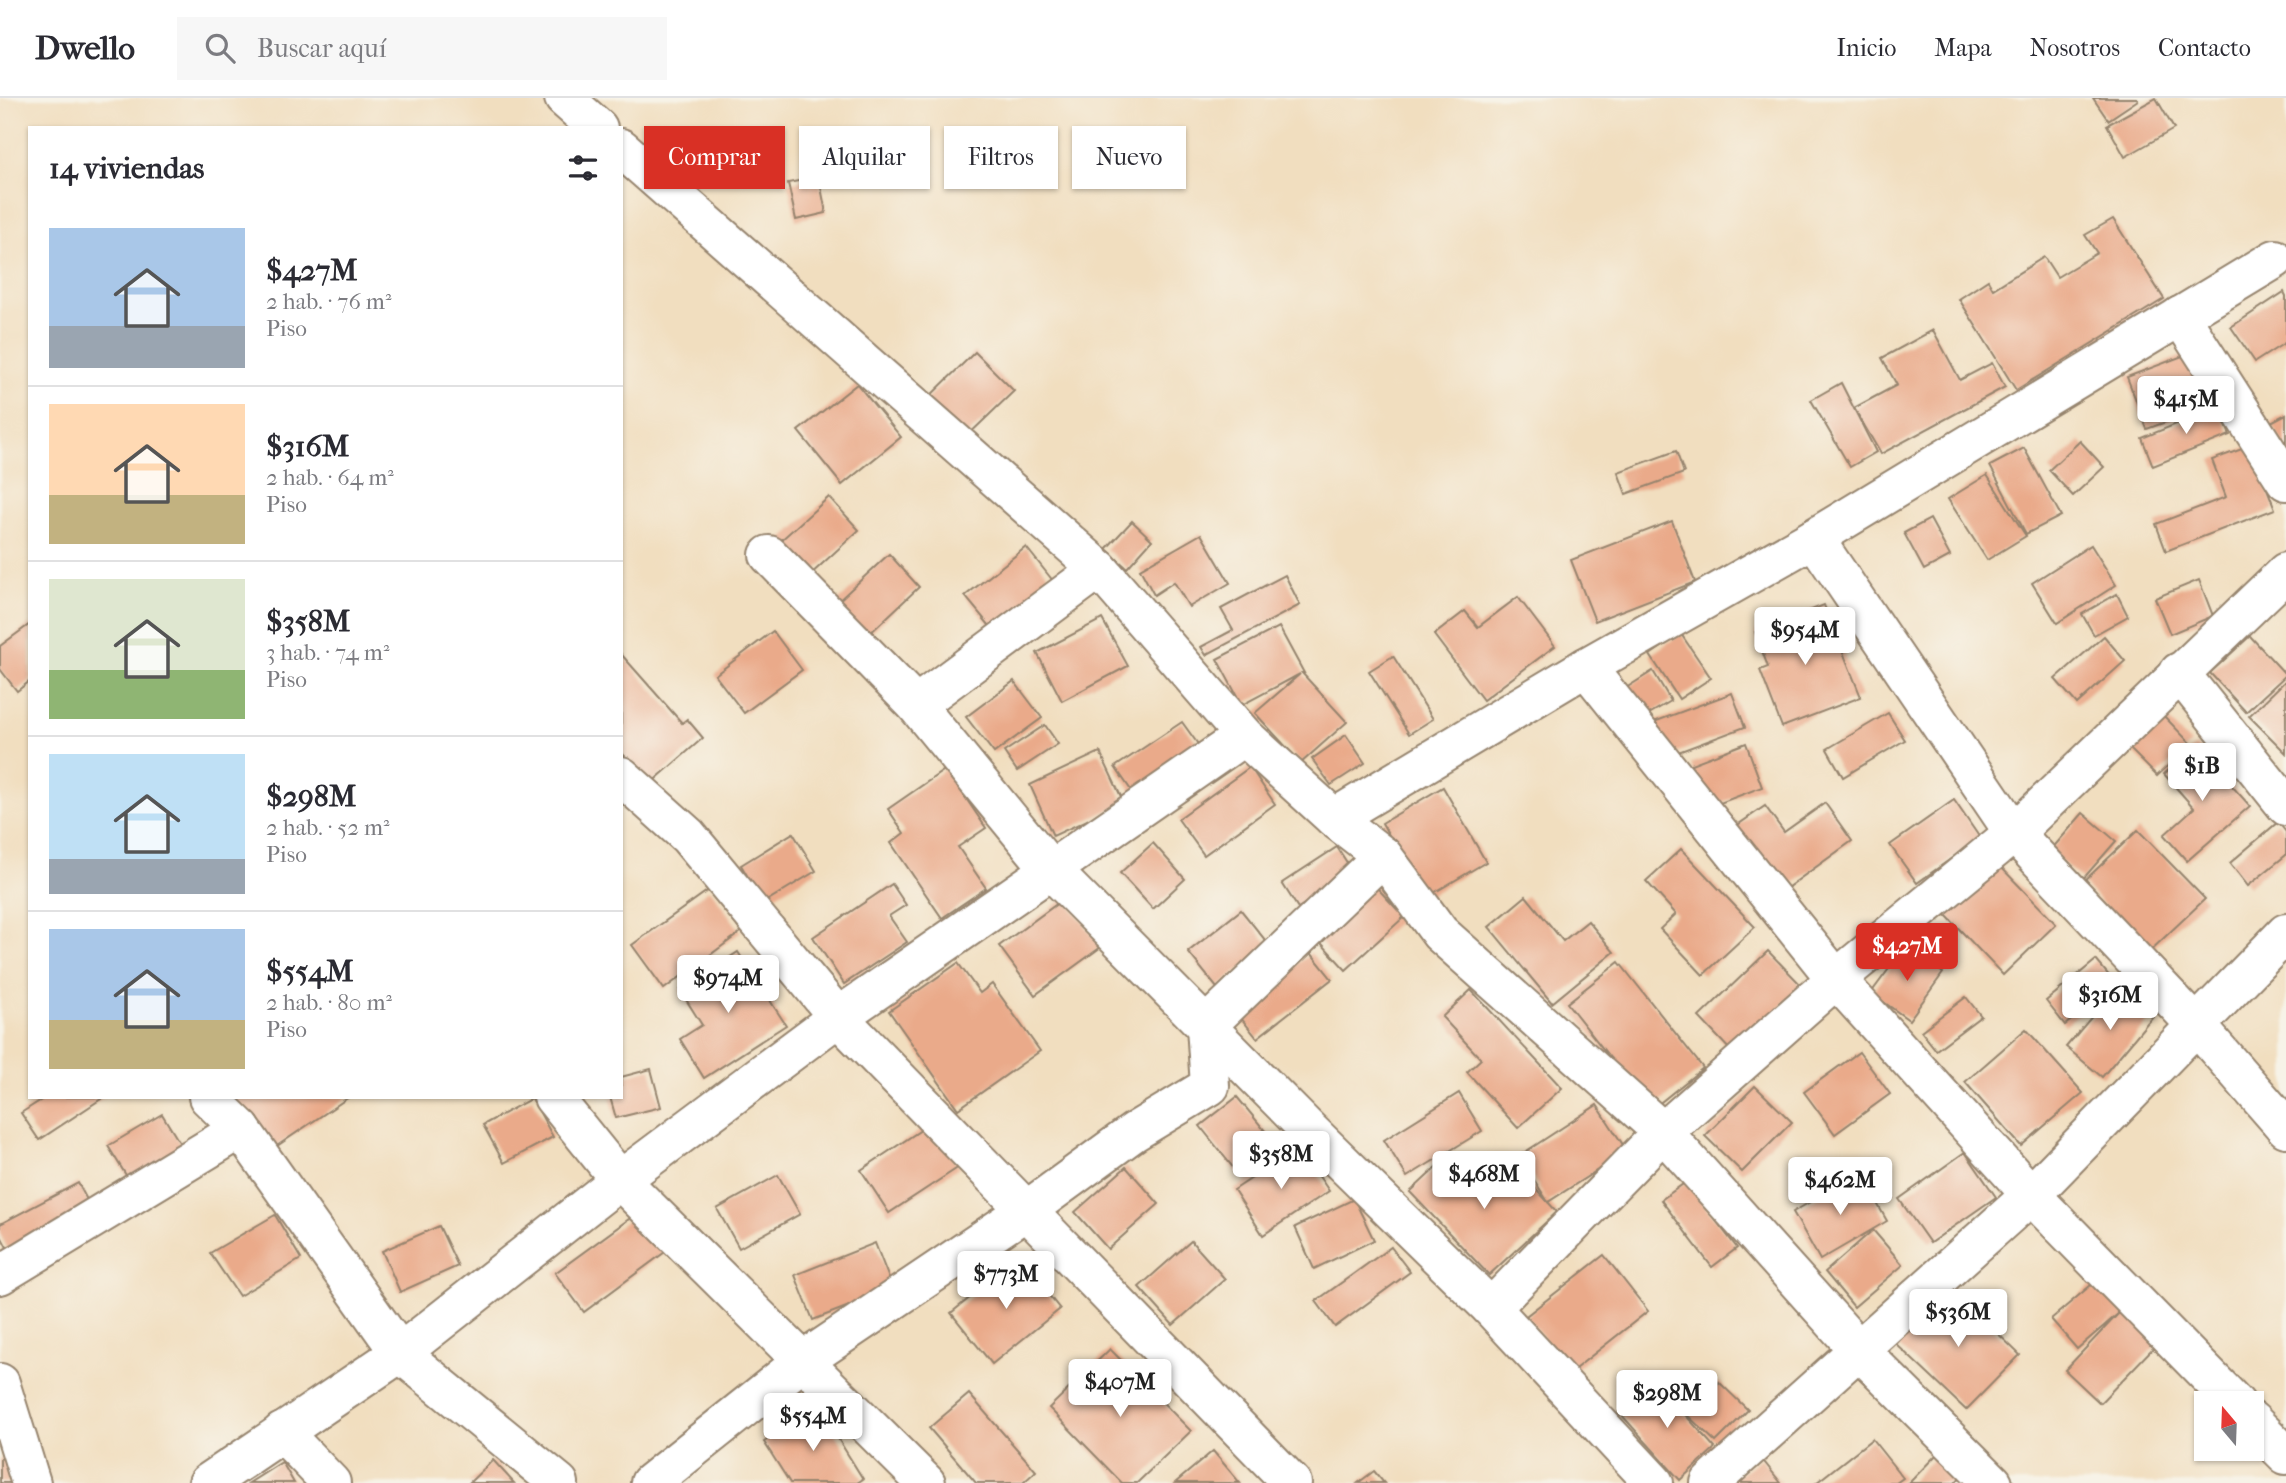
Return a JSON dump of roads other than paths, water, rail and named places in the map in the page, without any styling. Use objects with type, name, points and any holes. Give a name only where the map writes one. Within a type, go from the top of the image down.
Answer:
[{"type":"street","points":[[564,98],[596,126]]},
{"type":"street","points":[[623,150],[1099,569],[1244,736],[1334,818],[1383,856],[1440,933],[1663,1132],[1858,1349],[1993,1483]]},
{"type":"street","points":[[1334,818],[1587,667],[1814,538],[2276,259]]},
{"type":"street","points":[[2180,316],[2286,481]]},
{"type":"street","points":[[1814,538],[2014,833],[2197,1026],[2286,1128]]},
{"type":"street","points":[[769,555],[916,705],[1052,871],[1306,1127],[1491,1308],[1654,1483]]},
{"type":"street","points":[[916,705],[1099,569]]},
{"type":"street","points":[[1491,1308],[1663,1132],[1836,979],[2014,833],[2286,572]]},
{"type":"street","points":[[1587,667],[1836,979],[2031,1195],[2223,1391]]},
{"type":"street","points":[[2179,672],[2286,806]]},
{"type":"street","points":[[208,1483],[400,1353],[620,1180],[838,1017],[1244,736]]},
{"type":"street","points":[[623,778],[688,836],[838,1017],[1292,1483]]},
{"type":"street","points":[[650,1483],[803,1361],[1027,1210],[1134,1132],[1210,1086],[1206,1026],[1383,856]]},
{"type":"street","points":[[1710,1483],[2031,1195],[2286,933]]},
{"type":"street","points":[[210,1099],[241,1129],[400,1353],[559,1483]]},
{"type":"street","points":[[555,1099],[620,1180],[926,1483]]},
{"type":"street","points":[[0,1275],[241,1129]]},
{"type":"street","points":[[0,1383],[31,1483]]},
{"type":"street","points":[[282,1432],[331,1483]]},
{"type":"street","points":[[2264,1432],[2286,1455]]},
{"type":"street","points":[[2267,1483],[2286,1465]]}]
